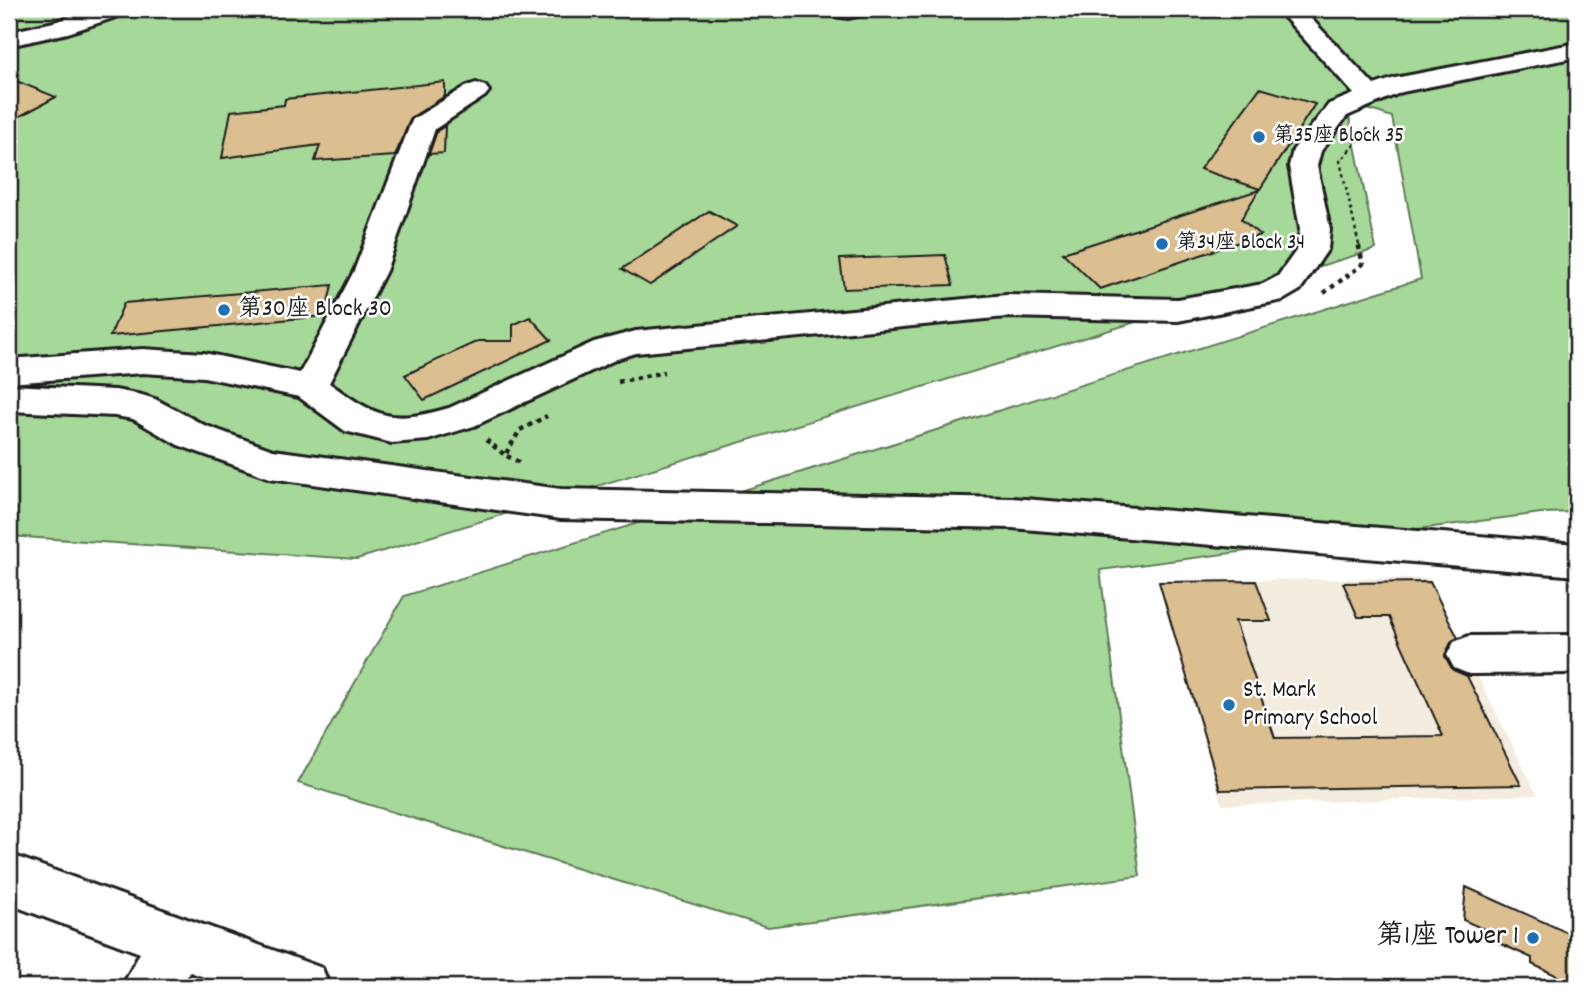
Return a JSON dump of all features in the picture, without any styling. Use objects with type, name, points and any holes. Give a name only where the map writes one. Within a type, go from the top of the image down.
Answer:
[{"type":"street","points":[[9,39],[83,21],[117,9]]},
{"type":"street","points":[[830,9],[857,9]]},
{"type":"street","points":[[1289,9],[1371,97]]},
{"type":"street","points":[[9,371],[143,361],[241,371],[310,387],[358,422],[392,430],[428,426],[461,417],[606,350],[636,342],[1006,306],[1178,310],[1272,293],[1289,283],[1313,249],[1315,229],[1303,166],[1307,150],[1338,110],[1395,86],[1577,50]]},
{"type":"street","points":[[310,387],[370,271],[424,125],[476,91]]},
{"type":"street","points":[[9,398],[115,403],[142,408],[191,435],[270,464],[561,504],[1012,513],[1577,560]]},
{"type":"street","points":[[1469,655],[1577,654]]},
{"type":"street","points":[[9,879],[303,987]]},
{"type":"street","points":[[149,987],[179,942]]},
{"type":"path","points":[[1577,116],[1577,133]]},
{"type":"shaded area","points":[[1429,578],[1537,795],[1222,805],[1158,581]]},
{"type":"green space","points":[[9,9],[1577,9],[1577,512],[1541,513],[1100,570],[1140,876],[768,927],[298,783],[404,596],[1421,279],[1392,117],[1350,103],[1347,106],[1376,249],[357,559],[9,536]]},
{"type":"building","points":[[9,78],[56,97],[9,122]]},
{"type":"building","points":[[445,82],[445,96],[411,118],[395,156],[315,161],[320,145],[222,158],[231,111],[284,105],[285,99]]},
{"type":"building","name":"第35座 Block 35","points":[[1260,88],[1315,104],[1260,189],[1200,169]]},
{"type":"building","points":[[445,126],[444,153],[429,154],[437,131]]},
{"type":"building","name":"第34座 Block 34","points":[[1259,190],[1241,219],[1260,235],[1100,289],[1063,253]]},
{"type":"building","points":[[709,211],[737,226],[650,285],[622,269]]},
{"type":"building","points":[[945,255],[953,285],[844,289],[840,259]]},
{"type":"building","name":"第30座 Block 30","points":[[332,285],[325,316],[110,336],[124,303]]},
{"type":"building","points":[[530,317],[551,340],[424,400],[405,375],[478,341],[513,341],[513,325]]},
{"type":"building","name":"St. Mark Primary School","points":[[1256,581],[1271,621],[1235,621],[1275,738],[1443,736],[1389,617],[1358,617],[1343,583],[1430,582],[1458,638],[1452,641],[1445,656],[1453,670],[1467,676],[1521,785],[1220,790],[1159,582]]},
{"type":"building","name":"第1座 Tower 1","points":[[1466,887],[1577,937],[1577,985],[1532,964],[1532,958],[1490,939],[1490,932],[1463,920]]},
{"type":"place","name":"第35座 Block 35","points":[[1259,137]]},
{"type":"place","name":"第34座 Block 34","points":[[1162,244]]},
{"type":"place","name":"第30座 Block 30","points":[[224,310]]},
{"type":"place","name":"St. Mark Primary School","points":[[1229,705]]},
{"type":"place","name":"第1座 Tower 1","points":[[1533,938]]}]
